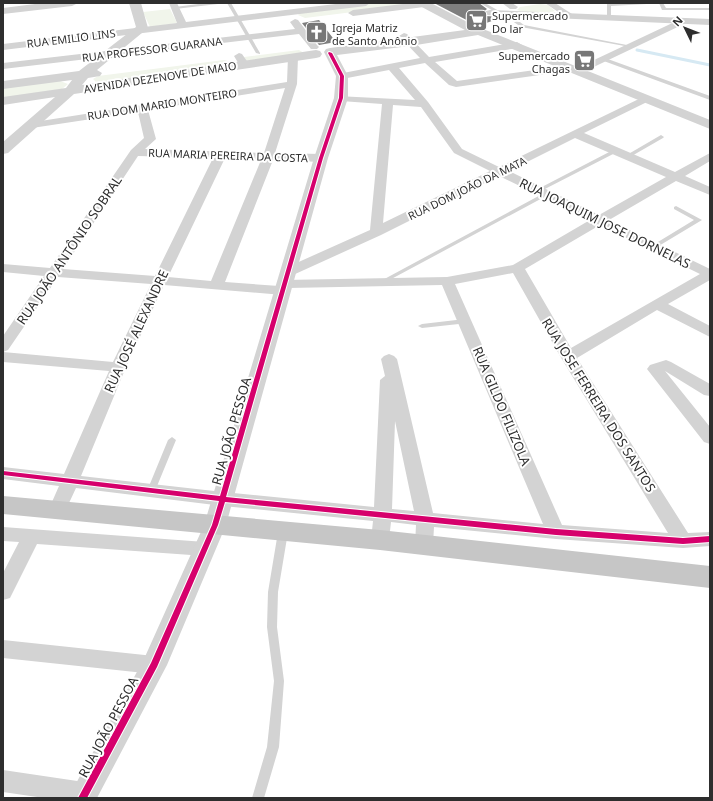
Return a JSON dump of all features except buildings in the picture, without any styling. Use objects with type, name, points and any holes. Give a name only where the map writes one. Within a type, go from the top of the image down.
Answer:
[{"type":"main road","points":[[3,505],[380,540],[710,577]]},
{"type":"street","points":[[3,11],[72,3]]},
{"type":"street","points":[[3,150],[71,90],[84,74],[142,28],[135,3]]},
{"type":"street","points":[[292,16],[366,3]]},
{"type":"street","points":[[455,20],[536,3]]},
{"type":"street","points":[[549,3],[570,16]]},
{"type":"street","points":[[292,16],[423,4],[474,29],[517,45],[645,100],[710,125]]},
{"type":"street","points":[[174,5],[183,24]]},
{"type":"street","points":[[502,9],[570,16],[710,22]]},
{"type":"street","points":[[292,16],[301,31],[322,50],[342,76],[517,45]]},
{"type":"street","name":"RUA EMILIO LINS","points":[[3,46],[237,18],[292,16]]},
{"type":"street","points":[[408,39],[427,60],[449,79],[460,84],[571,68],[603,59],[683,21]]},
{"type":"street","name":"AVENIDA DEZENOVE DE MAIO","points":[[3,100],[71,90],[241,60],[258,53],[322,50],[474,29]]},
{"type":"street","name":"RUA PROFESSOR GUARANA","points":[[3,66],[301,31]]},
{"type":"street","name":"AVENIDA DEZENOVE DE MAIO","points":[[154,66],[293,57],[322,50]]},
{"type":"street","points":[[217,284],[269,155],[292,84],[293,57]]},
{"type":"street","name":"RUA JOAQUIM JOSE DORNELAS","points":[[392,67],[424,104],[458,151],[710,274]]},
{"type":"street","name":"AVENIDA DEZENOVE DE MAIO","points":[[3,85],[107,72]]},
{"type":"street","name":"RUA JOÃO PESSOA","points":[[83,796],[154,665],[214,525],[223,499],[321,158],[341,98],[342,76]]},
{"type":"street","name":"RUA DOM MARIO MONTEIRO","points":[[32,125],[292,84]]},
{"type":"street","points":[[341,98],[424,104]]},
{"type":"street","name":"RUA DOM JOÃO DA MATA","points":[[285,282],[376,232],[645,100]]},
{"type":"street","points":[[376,232],[388,101]]},
{"type":"street","name":"RUA JOÃO ANTÔNIO SOBRAL","points":[[3,347],[136,152],[150,139],[142,107]]},
{"type":"street","points":[[576,134],[710,191]]},
{"type":"street","name":"RUA MARIA PEREIRA DA COSTA","points":[[136,152],[269,155],[321,158]]},
{"type":"street","name":"RUA JOSÉ ALEXANDRE","points":[[57,511],[118,367],[222,154]]},
{"type":"street","points":[[3,268],[217,284],[447,281],[517,268],[599,219],[710,156]]},
{"type":"street","name":"RUA JOSE FERREIRA DOS SANTOS","points":[[517,268],[568,356],[683,541]]},
{"type":"street","points":[[568,356],[710,274]]},
{"type":"street","name":"RUA GILDO FILIZOLA","points":[[447,281],[556,532]]},
{"type":"street","points":[[658,305],[710,332]]},
{"type":"street","points":[[3,357],[118,367]]},
{"type":"street","points":[[380,540],[383,514],[389,359],[425,518],[424,545]]},
{"type":"street","points":[[710,391],[666,365],[655,369],[710,438]]},
{"type":"street","points":[[3,474],[223,499],[556,532],[683,541],[710,539]]},
{"type":"street","points":[[3,534],[205,549]]},
{"type":"street","points":[[3,592],[31,537]]},
{"type":"street","points":[[3,649],[154,665]]},
{"type":"street","points":[[3,781],[83,796]]},
{"type":"lane","points":[[174,5],[218,3]]},
{"type":"lane","points":[[229,3],[258,53]]},
{"type":"lane","points":[[482,3],[502,9],[523,26],[630,46]]},
{"type":"lane","points":[[609,17],[609,5],[647,3]]},
{"type":"lane","points":[[661,3],[664,9],[710,9]]},
{"type":"lane","points":[[603,59],[710,98]]},
{"type":"lane","points":[[628,156],[661,136]]},
{"type":"lane","points":[[380,282],[616,151]]},
{"type":"lane","points":[[655,246],[702,221],[676,208]]},
{"type":"lane","points":[[422,326],[465,321]]},
{"type":"lane","points":[[151,490],[172,440]]},
{"type":"lane","points":[[258,798],[274,739],[279,681],[272,627],[273,592],[283,532]]},
{"type":"shaded area","points":[[378,3],[405,4],[401,6],[305,18],[298,15],[301,12]]},
{"type":"shaded area","points":[[540,4],[548,5],[555,11],[536,13],[517,10],[520,7]]},
{"type":"shaded area","points":[[170,9],[177,23],[150,27],[143,12]]},
{"type":"shaded area","points":[[299,50],[304,53],[247,62],[244,57]]},
{"type":"shaded area","points":[[224,60],[232,62],[97,83],[93,79],[98,76]]},
{"type":"shaded area","points":[[60,81],[68,84],[62,89],[3,98],[3,88]]},
{"type":"waterway","points":[[637,50],[710,65]]},
{"type":"cycle path","points":[[82,798],[154,665],[215,525],[321,158],[341,98],[342,76],[330,53]]},
{"type":"cycle path","points":[[3,473],[223,499],[556,532],[683,541],[710,539]]},
{"type":"place","name":"Supermercado Do lar","points":[[476,21]]},
{"type":"place","name":"Igreja Matriz de Santo Anônio","points":[[317,33]]},
{"type":"place","name":"Supemercado Chagas","points":[[585,61]]}]
